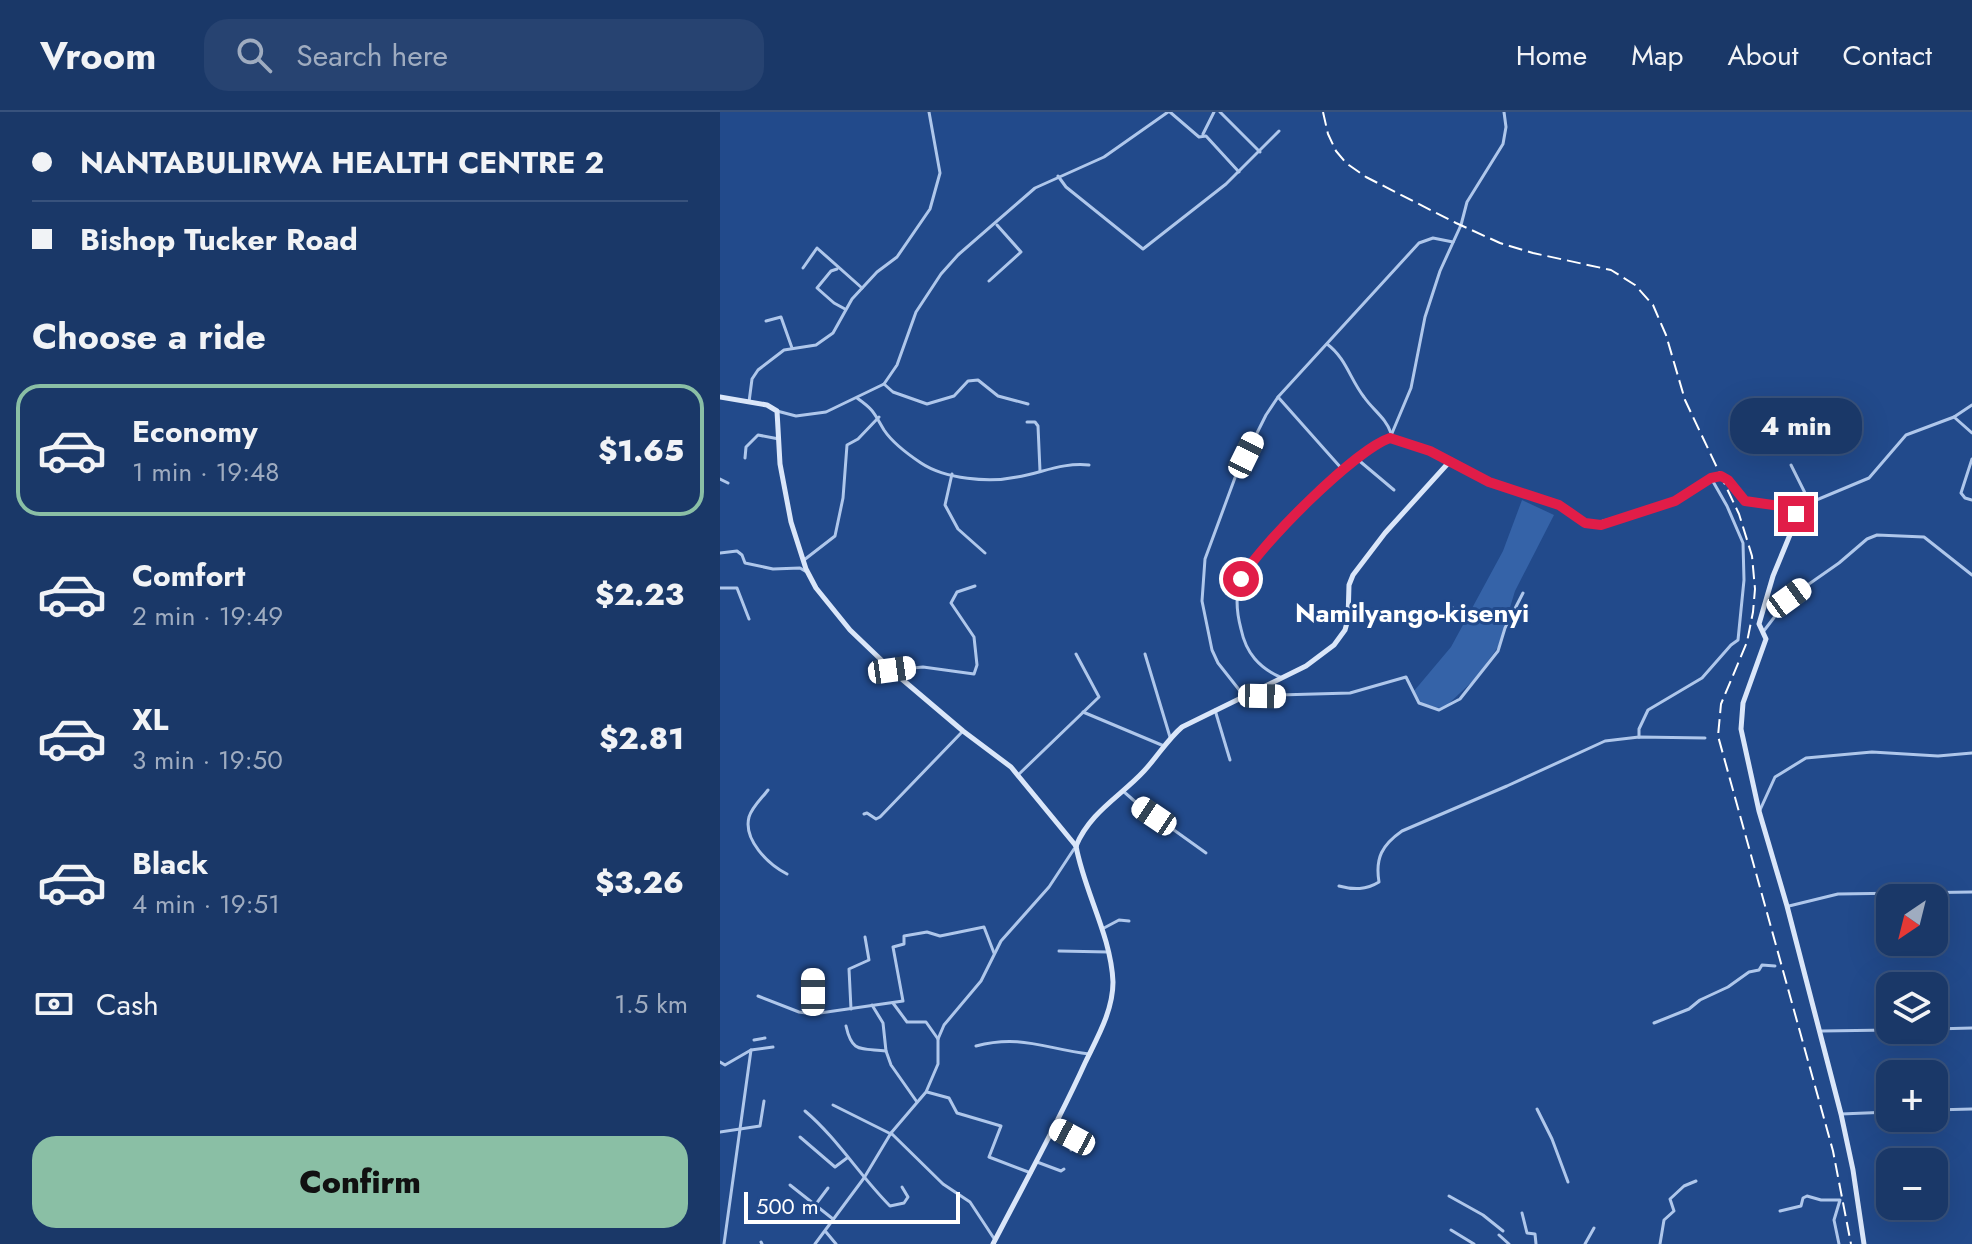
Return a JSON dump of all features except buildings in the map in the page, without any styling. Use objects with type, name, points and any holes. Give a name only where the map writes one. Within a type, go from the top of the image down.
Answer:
[{"type":"main road","points":[[720,397],[767,405],[777,411],[780,464],[791,522],[816,588],[833,611],[892,670],[1018,775],[1076,846],[1108,952],[1113,984],[1110,1001],[1105,1019],[1054,1128],[994,1242]]},
{"type":"main road","points":[[1076,846],[1089,821],[1148,767],[1170,737],[1182,727],[1324,655],[1339,638],[1348,619],[1349,585],[1353,575],[1409,505],[1451,460],[1489,482],[1559,505],[1589,525],[1608,523],[1675,501],[1711,478],[1726,477],[1747,502],[1795,509],[1794,525],[1773,576],[1759,624],[1766,639],[1743,703],[1740,721],[1759,811],[1841,1114],[1864,1244]]},
{"type":"street","points":[[749,402],[755,374],[774,356],[827,339],[836,329],[845,309],[877,272],[897,257],[930,209],[940,173],[929,112]]},
{"type":"street","points":[[1201,137],[1214,112]]},
{"type":"street","points":[[1220,112],[1260,152]]},
{"type":"street","points":[[1391,436],[1411,388],[1425,317],[1440,271],[1467,202],[1503,144],[1506,127],[1504,112]]},
{"type":"street","points":[[777,411],[807,416],[826,412],[884,384],[897,365],[916,312],[941,274],[958,255],[1021,198],[1058,176],[1104,157],[1165,113],[1201,137],[1206,136],[1239,172]]},
{"type":"street","points":[[1058,176],[1066,187],[1143,249],[1193,212],[1239,172],[1279,131]]},
{"type":"street","points":[[989,281],[1021,252],[996,223]]},
{"type":"street","points":[[1453,242],[1433,238],[1419,243],[1278,397],[1236,475],[1205,559],[1202,601],[1212,650],[1218,663],[1244,696],[1350,693],[1406,677],[1419,703],[1444,709],[1462,697],[1498,651],[1505,628],[1523,593]]},
{"type":"street","points":[[803,268],[816,248],[862,288]]},
{"type":"street","points":[[840,269],[831,271],[817,288],[845,309]]},
{"type":"street","points":[[766,321],[781,317],[792,348]]},
{"type":"street","points":[[1327,344],[1344,361],[1364,398],[1388,423],[1391,436]]},
{"type":"street","points":[[884,384],[893,392],[927,404],[954,396],[968,381],[978,380],[998,396],[1028,404]]},
{"type":"street","points":[[1278,397],[1343,471]]},
{"type":"street","points":[[857,398],[879,417],[887,433],[922,463],[952,474],[992,479],[1014,478],[1071,464],[1089,465]]},
{"type":"street","points":[[1795,509],[1869,478],[1906,435],[1954,417],[1972,405]]},
{"type":"street","points":[[804,560],[835,536],[847,468],[847,445],[861,436],[879,417]]},
{"type":"street","points":[[1954,417],[1972,433]]},
{"type":"street","points":[[1027,422],[1035,422],[1038,426],[1040,471]]},
{"type":"street","points":[[745,458],[746,447],[758,435],[779,439]]},
{"type":"street","points":[[1282,678],[1249,653],[1238,616],[1241,579],[1256,557],[1356,458],[1377,442],[1391,436],[1451,460]]},
{"type":"street","points":[[1356,458],[1394,490]]},
{"type":"street","points":[[1972,459],[1961,493],[1972,500]]},
{"type":"street","points":[[1791,465],[1810,503]]},
{"type":"street","points":[[952,474],[945,505],[958,529],[985,553]]},
{"type":"street","points":[[1639,737],[1639,729],[1648,710],[1702,678],[1738,640],[1744,580],[1743,543],[1711,478]]},
{"type":"street","points":[[720,479],[728,483]]},
{"type":"street","points":[[1763,632],[1789,598],[1867,539],[1877,535],[1924,537],[1972,575]]},
{"type":"street","points":[[720,553],[737,551],[746,564],[753,566],[800,568],[805,571]]},
{"type":"street","points":[[892,670],[923,667],[974,674],[977,665],[974,637],[951,603],[957,592],[975,586]]},
{"type":"street","points":[[720,588],[737,588],[749,619]]},
{"type":"street","points":[[1453,608],[1464,614]]},
{"type":"street","points":[[1018,775],[1100,695],[1076,654]]},
{"type":"street","points":[[1145,654],[1170,737]]},
{"type":"street","points":[[1215,710],[1230,760]]},
{"type":"street","points":[[1083,712],[1164,746]]},
{"type":"street","points":[[864,814],[866,812],[874,819],[879,818],[963,731]]},
{"type":"street","points":[[1339,886],[1354,890],[1379,882],[1377,862],[1381,850],[1402,831],[1605,741],[1639,737],[1705,738]]},
{"type":"street","points":[[1759,811],[1775,777],[1806,758],[1872,752],[1938,756],[1972,753]]},
{"type":"street","points":[[768,790],[750,813],[750,834],[758,849],[787,874]]},
{"type":"street","points":[[1123,791],[1206,853]]},
{"type":"street","points":[[815,1244],[864,1178],[891,1134],[926,1092],[938,1064],[938,1039],[952,1014],[981,981],[1007,935],[1049,887],[1076,846]]},
{"type":"street","points":[[1787,906],[1838,894],[1972,892]]},
{"type":"street","points":[[1101,931],[1119,920],[1129,921]]},
{"type":"street","points":[[758,996],[799,1012],[813,1014],[904,1000],[893,948],[905,944],[904,936],[927,932],[942,935],[982,926],[986,929],[994,954]]},
{"type":"street","points":[[851,1009],[849,968],[869,960],[865,937]]},
{"type":"street","points":[[1059,951],[1108,952]]},
{"type":"street","points":[[1654,1023],[1689,1009],[1749,972],[1759,970],[1762,965],[1775,966]]},
{"type":"street","points":[[813,970],[813,1014]]},
{"type":"street","points":[[893,1002],[907,1022],[926,1022],[938,1039]]},
{"type":"street","points":[[872,1005],[883,1023],[886,1051],[896,1075],[917,1102]]},
{"type":"street","points":[[846,1026],[850,1043],[855,1048],[886,1051]]},
{"type":"street","points":[[1948,1029],[1972,1028]]},
{"type":"street","points":[[1821,1031],[1876,1030]]},
{"type":"street","points":[[754,1040],[765,1038]]},
{"type":"street","points":[[976,1046],[1029,1041],[1069,1053],[1089,1054]]},
{"type":"street","points":[[720,1062],[725,1065],[751,1050],[773,1047]]},
{"type":"street","points":[[724,1244],[751,1050]]},
{"type":"street","points":[[926,1092],[949,1098],[957,1113],[1000,1125],[989,1157],[1031,1173]]},
{"type":"street","points":[[720,1132],[760,1126],[764,1101]]},
{"type":"street","points":[[833,1105],[891,1134],[943,1184],[970,1202],[994,1242]]},
{"type":"street","points":[[1537,1109],[1568,1182]]},
{"type":"street","points":[[1948,1110],[1972,1109]]},
{"type":"street","points":[[805,1111],[890,1206],[904,1203],[908,1197],[902,1187]]},
{"type":"street","points":[[1841,1114],[1876,1113]]},
{"type":"street","points":[[1054,1128],[1074,1139],[1071,1150]]},
{"type":"street","points":[[800,1137],[835,1167],[847,1158]]},
{"type":"street","points":[[1037,1162],[1061,1171],[1064,1169]]},
{"type":"street","points":[[1660,1244],[1664,1220],[1674,1211],[1670,1199],[1684,1186],[1696,1181]]},
{"type":"street","points":[[790,1185],[833,1219]]},
{"type":"street","points":[[816,1204],[828,1188]]},
{"type":"street","points":[[1449,1196],[1483,1215],[1509,1244]]},
{"type":"street","points":[[1780,1211],[1801,1206],[1804,1196],[1840,1200],[1834,1216],[1839,1244]]},
{"type":"street","points":[[1522,1213],[1527,1233],[1535,1234],[1536,1244]]},
{"type":"street","points":[[1585,1244],[1594,1228]]},
{"type":"street","points":[[1451,1230],[1474,1244]]},
{"type":"street","points":[[826,1232],[836,1244]]},
{"type":"shaded area","points":[[1522,500],[1554,515],[1515,591],[1498,647],[1476,678],[1443,709],[1421,703],[1414,691],[1451,647],[1503,551]]},
{"type":"railway","points":[[1323,112],[1336,151],[1346,163],[1366,177],[1500,243],[1611,270],[1635,285],[1653,305],[1666,335],[1685,400],[1739,514],[1752,556],[1755,589],[1753,612],[1747,642],[1721,704],[1718,736],[1833,1151],[1851,1244]]},
{"type":"district","name":"Namilyango-kisenyi","points":[[1412,613]]},
{"type":"route","points":[[1241,579],[1256,557],[1288,523],[1351,463],[1366,449],[1390,438],[1413,443],[1489,482],[1559,505],[1589,525],[1601,525],[1675,501],[1711,478],[1721,476],[1745,501],[1794,508],[1796,514]]}]
